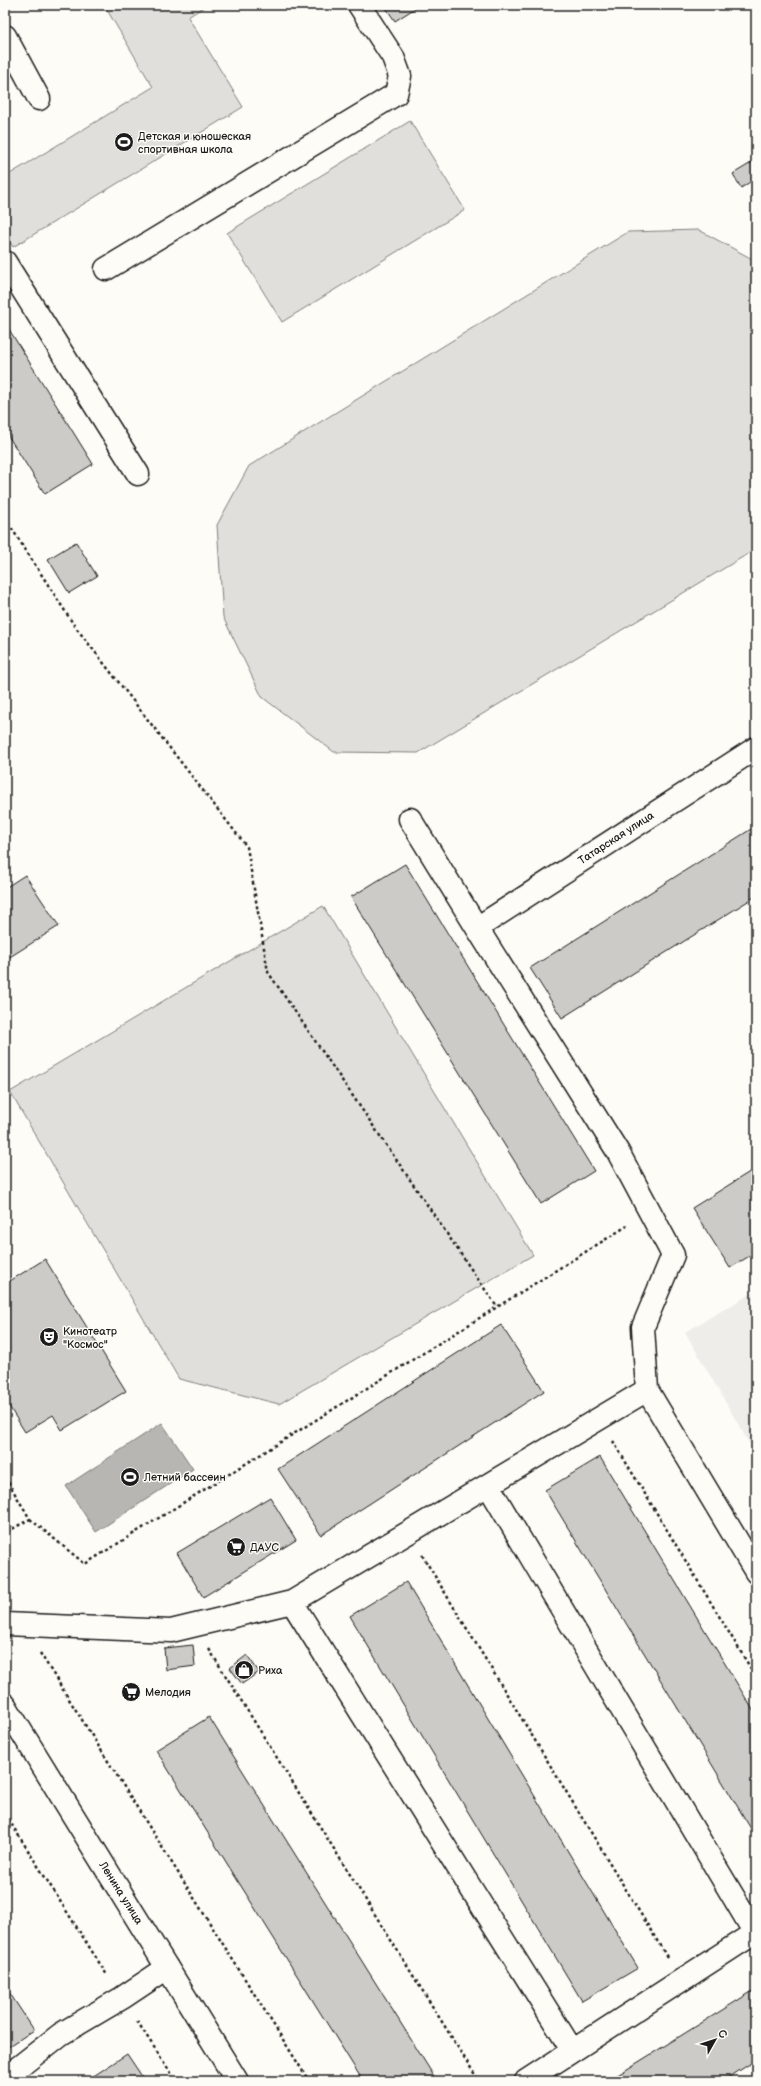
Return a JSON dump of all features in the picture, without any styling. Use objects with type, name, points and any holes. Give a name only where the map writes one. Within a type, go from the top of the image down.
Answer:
[{"type":"street","points":[[106,269],[396,94],[400,76],[393,57],[358,5]]},
{"type":"street","points":[[5,36],[40,99]]},
{"type":"street","points":[[5,262],[138,474]]},
{"type":"street","name":"Татарская улица","points":[[477,928],[756,748]]},
{"type":"street","points":[[410,818],[477,928],[618,1152],[673,1256],[643,1327],[647,1390],[756,1572]]},
{"type":"street","points":[[13,1624],[171,1631],[292,1602],[647,1390]]},
{"type":"street","points":[[488,1485],[756,1933],[526,2081]]},
{"type":"street","points":[[292,1602],[572,2050]]},
{"type":"street","name":"Ленина улица","points":[[5,1705],[237,2081]]},
{"type":"street","points":[[5,2078],[61,2034],[122,1998],[167,1968]]},
{"type":"path","points":[[5,518],[74,625],[246,847],[268,972],[498,1307]]},
{"type":"path","points":[[5,1477],[30,1519],[85,1564],[650,1212]]},
{"type":"path","points":[[600,1418],[756,1677]]},
{"type":"path","points":[[5,1534],[30,1519]]},
{"type":"path","points":[[408,1533],[681,1980]]},
{"type":"path","points":[[13,1624],[309,2081]]},
{"type":"path","points":[[194,1626],[479,2081]]},
{"type":"path","points":[[5,1814],[176,2081]]},
{"type":"shaded area","name":"Детская и юношеская спортивная школа","points":[[104,5],[207,5],[188,17],[243,107],[13,247],[5,235],[5,177],[153,87]]},
{"type":"shaded area","points":[[410,121],[465,210],[282,322],[227,233]]},
{"type":"shaded area","points":[[699,230],[756,261],[756,549],[418,753],[334,752],[262,697],[223,617],[217,525],[249,466],[628,232]]},
{"type":"shaded area","points":[[323,906],[533,1255],[279,1404],[179,1379],[10,1092]]},
{"type":"shaded area","points":[[756,1291],[756,1455],[685,1332]]},
{"type":"shaded area","name":"Летний бассеин","points":[[162,1423],[193,1469],[96,1532],[66,1486]]},
{"type":"building","points":[[384,5],[420,5],[395,21]]},
{"type":"building","points":[[756,160],[756,178],[741,188],[733,174]]},
{"type":"building","points":[[5,323],[93,464],[45,494],[5,431]]},
{"type":"building","points":[[76,542],[97,576],[69,593],[48,559]]},
{"type":"building","points":[[756,826],[756,896],[562,1018],[530,968]]},
{"type":"building","points":[[405,864],[594,1171],[541,1204],[351,897]]},
{"type":"building","points":[[25,875],[59,926],[5,960],[5,888]]},
{"type":"building","points":[[756,1168],[756,1252],[730,1268],[692,1208]]},
{"type":"building","name":"Кинотеатр \"Космос\"","points":[[45,1259],[126,1391],[62,1430],[53,1415],[25,1432],[5,1400],[5,1284]]},
{"type":"building","points":[[501,1325],[544,1391],[321,1535],[278,1469]]},
{"type":"building","points":[[600,1457],[756,1715],[756,1837],[545,1490]]},
{"type":"building","name":"ДАУС","points":[[270,1497],[296,1540],[203,1597],[177,1553]]},
{"type":"building","points":[[406,1582],[638,1968],[582,2001],[350,1616]]},
{"type":"building","points":[[193,1645],[195,1666],[166,1670],[164,1648]]},
{"type":"building","name":"Риха","points":[[247,1655],[259,1672],[242,1684],[230,1668]]},
{"type":"building","points":[[209,1717],[437,2081],[363,2081],[156,1750]]},
{"type":"building","points":[[5,1986],[34,2030],[5,2049]]},
{"type":"building","points":[[756,1989],[756,2060],[723,2081],[608,2081]]},
{"type":"building","points":[[127,2054],[145,2081],[86,2081]]},
{"type":"place","name":"Детская и юношеская спортивная школа","points":[[124,142]]},
{"type":"place","name":"Кинотеатр \"Космос\"","points":[[49,1337]]},
{"type":"place","name":"Летний бассеин","points":[[130,1477]]},
{"type":"place","name":"ДАУС","points":[[236,1547]]},
{"type":"place","name":"Риха","points":[[244,1670]]},
{"type":"place","name":"Мелодия","points":[[131,1692]]}]
